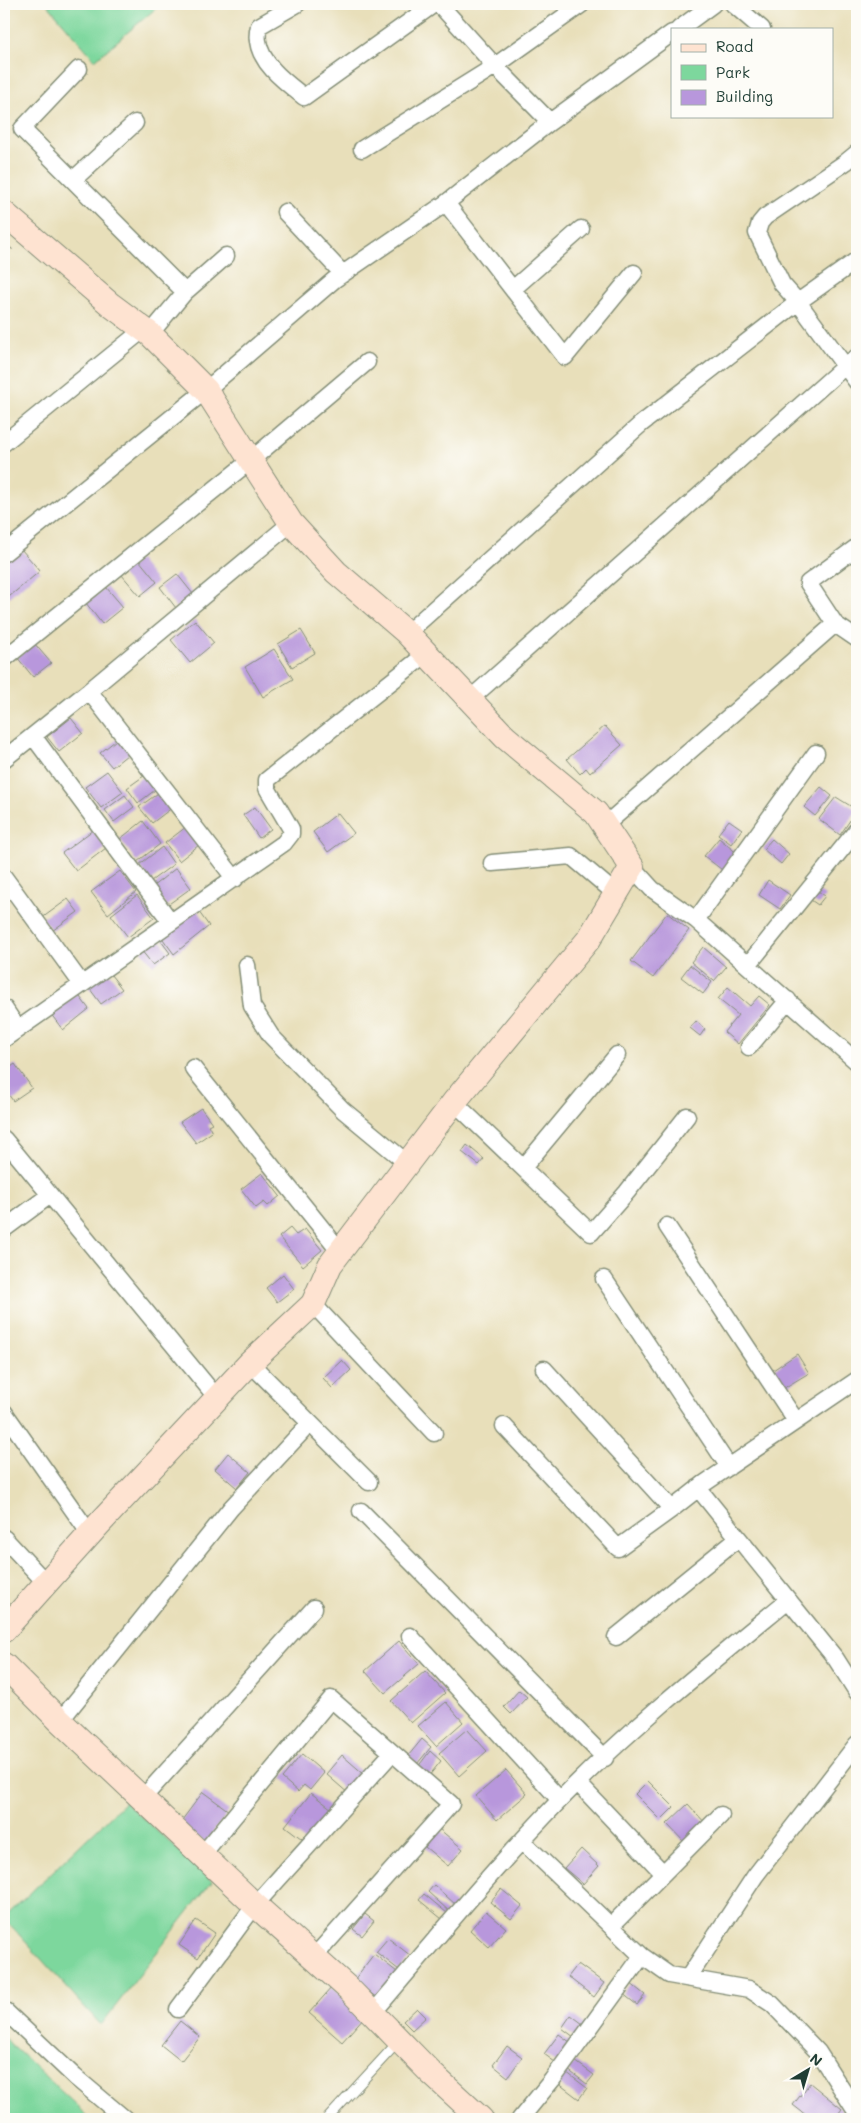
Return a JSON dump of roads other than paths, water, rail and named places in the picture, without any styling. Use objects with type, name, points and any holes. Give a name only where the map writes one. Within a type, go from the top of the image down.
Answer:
[{"type":"street","points":[[297,4],[259,26],[258,42],[264,57],[278,76],[304,97],[422,7]]},
{"type":"street","points":[[439,4],[495,66],[550,122]]},
{"type":"street","points":[[362,149],[495,66],[582,4]]},
{"type":"street","points":[[680,28],[713,4]]},
{"type":"street","points":[[734,4],[761,28]]},
{"type":"street","points":[[4,553],[206,390],[342,274],[446,203],[550,122],[671,35]]},
{"type":"street","points":[[79,69],[22,129],[185,292]]},
{"type":"street","points":[[74,180],[135,123]]},
{"type":"street","points":[[857,153],[765,217],[760,223],[757,233],[782,284],[851,361],[857,382]]},
{"type":"street","points":[[446,203],[565,357],[634,273]]},
{"type":"street","points":[[285,212],[342,274]]},
{"type":"street","points":[[4,213],[111,305],[147,332],[206,390],[291,523],[336,572],[407,634],[505,737],[596,813],[632,867],[652,889],[696,920],[857,1062]]},
{"type":"street","points":[[513,289],[581,229]]},
{"type":"street","points":[[4,443],[147,332],[185,292],[226,256]]},
{"type":"street","points":[[407,634],[641,424],[798,302],[857,260]]},
{"type":"street","points":[[469,700],[851,361]]},
{"type":"street","points":[[4,659],[252,460],[367,362]]},
{"type":"street","points":[[4,759],[291,523]]},
{"type":"street","points":[[857,547],[808,583],[835,624],[857,639]]},
{"type":"street","points":[[604,826],[835,624]]},
{"type":"street","points":[[4,1039],[81,983],[235,879],[284,843],[291,834],[290,824],[267,788],[266,784],[269,778],[426,654]]},
{"type":"street","points":[[89,691],[235,879]]},
{"type":"street","points":[[33,736],[172,922]]},
{"type":"street","points":[[696,920],[816,753]]},
{"type":"street","points":[[748,965],[857,830]]},
{"type":"street","points":[[492,863],[571,856],[616,894]]},
{"type":"street","points":[[4,1630],[90,1534],[250,1363],[313,1304],[330,1265],[340,1251],[454,1102],[589,939],[632,867]]},
{"type":"street","points":[[4,878],[81,983]]},
{"type":"street","points":[[247,965],[252,1006],[271,1036],[343,1110],[407,1163]]},
{"type":"street","points":[[749,1046],[788,1000]]},
{"type":"street","points":[[4,1008],[18,1029]]},
{"type":"street","points":[[523,1168],[617,1055]]},
{"type":"street","points":[[193,1068],[340,1251]]},
{"type":"street","points":[[454,1102],[591,1233],[627,1192],[687,1116]]},
{"type":"street","points":[[4,1139],[217,1398]]},
{"type":"street","points":[[4,1229],[50,1195]]},
{"type":"street","points":[[667,1226],[796,1421]]},
{"type":"street","points":[[604,1279],[729,1467]]},
{"type":"street","points":[[313,1304],[434,1433]]},
{"type":"street","points":[[250,1363],[369,1482]]},
{"type":"street","points":[[544,1369],[672,1509]]},
{"type":"street","points":[[504,1426],[618,1548],[698,1488],[857,1380]]},
{"type":"street","points":[[4,1412],[90,1534]]},
{"type":"street","points":[[60,1721],[231,1508],[310,1423]]},
{"type":"street","points":[[698,1488],[836,1659],[857,1692]]},
{"type":"street","points":[[361,1512],[605,1758]]},
{"type":"street","points":[[4,1538],[46,1583]]},
{"type":"street","points":[[616,1637],[738,1538]]},
{"type":"street","points":[[373,2013],[493,1871],[560,1800],[644,1722],[788,1600]]},
{"type":"street","points":[[142,1799],[314,1608]]},
{"type":"street","points":[[410,1636],[560,1800]]},
{"type":"street","points":[[4,1665],[142,1799],[373,2013],[481,2119]]},
{"type":"street","points":[[202,1855],[331,1698],[451,1804],[314,1958]]},
{"type":"street","points":[[688,1978],[755,1876],[857,1744]]},
{"type":"street","points":[[178,2009],[255,1905],[392,1752]]},
{"type":"street","points":[[578,1783],[663,1873]]},
{"type":"street","points":[[611,1926],[721,1815]]},
{"type":"street","points":[[522,1841],[642,1956],[669,1974],[749,1988],[772,2004],[818,2052],[857,2112]]},
{"type":"street","points":[[520,2119],[563,2065],[642,1956]]},
{"type":"street","points":[[4,2010],[75,2077],[125,2119]]},
{"type":"lane","points":[[327,2119],[400,2041]]}]
